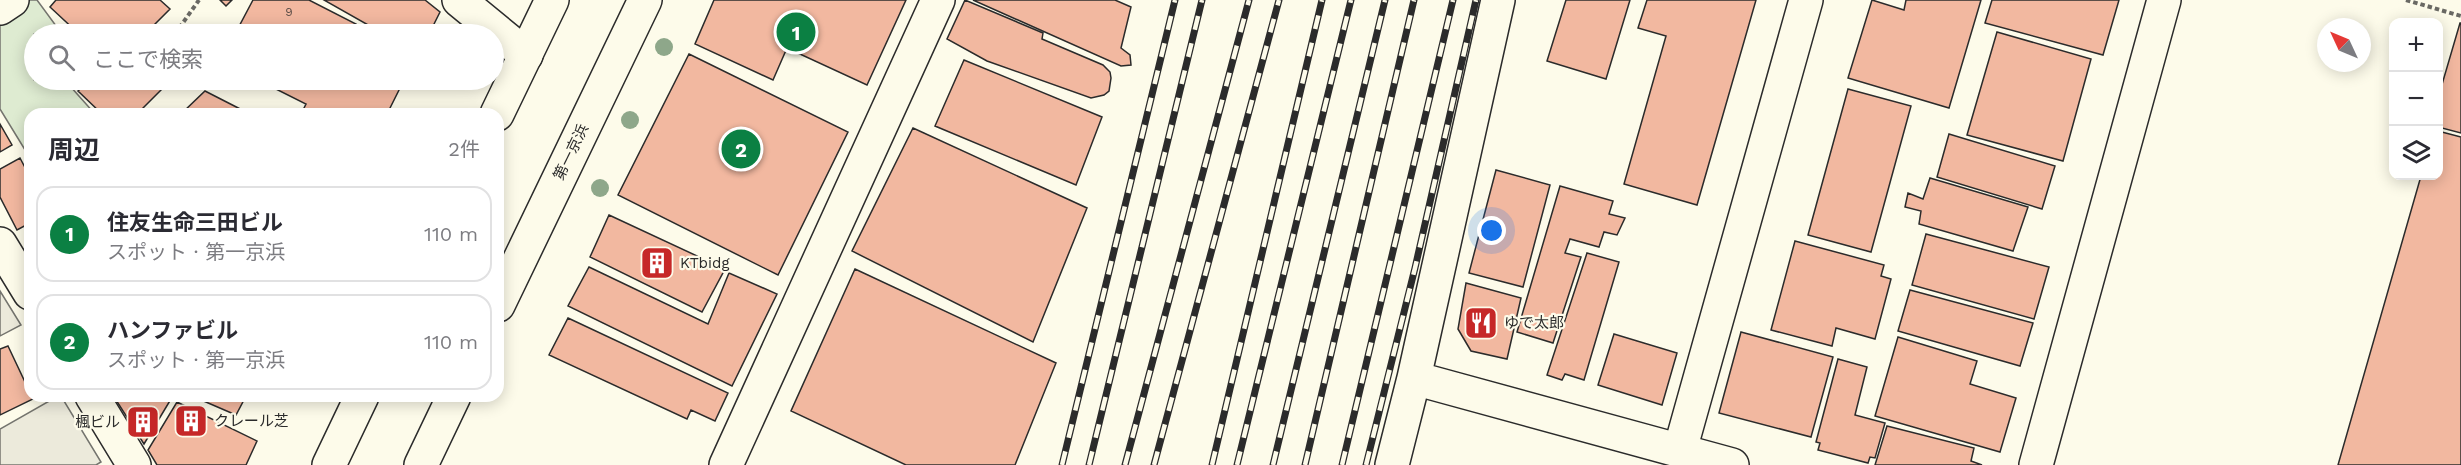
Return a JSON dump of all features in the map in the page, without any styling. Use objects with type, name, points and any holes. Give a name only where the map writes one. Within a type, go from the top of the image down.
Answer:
[{"type":"main road","points":[[0,8],[12,0]]},
{"type":"main road","points":[[459,0],[488,24]]},
{"type":"main road","points":[[500,108],[552,0]]},
{"type":"main road","name":"第一京浜","points":[[504,293],[645,0]]},
{"type":"main road","points":[[726,465],[938,0]]},
{"type":"main road","points":[[1392,465],[1414,378],[1498,0]]},
{"type":"main road","points":[[1680,450],[1806,0]]},
{"type":"main road","points":[[2036,465],[2164,0]]},
{"type":"main road","points":[[504,37],[526,55]]},
{"type":"main road","points":[[0,244],[24,283]]},
{"type":"main road","points":[[1414,378],[1732,465]]},
{"type":"main road","points":[[96,402],[134,465]]},
{"type":"main road","points":[[329,465],[359,402]]},
{"type":"main road","points":[[421,465],[451,402]]},
{"type":"path","points":[[182,24],[199,0]]},
{"type":"path","points":[[2406,0],[2461,16]]},
{"type":"green space","points":[[24,0],[37,0],[55,24],[24,24],[24,90],[74,90],[90,108],[24,108],[24,148],[0,109],[0,16]]},
{"type":"shaded area","points":[[0,291],[21,325],[0,336]]},
{"type":"shaded area","points":[[47,402],[65,402],[101,462],[96,465],[0,465],[0,429]]},
{"type":"building","points":[[56,0],[160,0],[170,9],[155,24],[68,24],[50,7]]},
{"type":"building","points":[[220,0],[232,0],[226,6]]},
{"type":"building","points":[[253,0],[309,0],[356,24],[240,24]]},
{"type":"building","points":[[324,0],[425,0],[440,12],[434,24],[366,24]]},
{"type":"building","points":[[714,0],[906,0],[867,85],[787,48],[773,80],[695,44]]},
{"type":"building","points":[[965,0],[1043,33],[1042,39],[1103,65],[1110,72],[1109,91],[1104,95],[1091,98],[987,61],[947,39]]},
{"type":"building","points":[[973,0],[1115,0],[1131,7],[1121,48],[1130,55],[1131,65],[1121,66]]},
{"type":"building","points":[[1566,0],[1630,0],[1606,79],[1547,61]]},
{"type":"building","points":[[1647,0],[1756,0],[1697,205],[1624,184],[1666,36],[1638,28]]},
{"type":"building","points":[[1872,0],[1904,10],[1906,0],[1981,0],[1949,108],[1848,78]]},
{"type":"building","points":[[1992,0],[2119,0],[2103,55],[1985,23]]},
{"type":"building","points":[[2461,23],[2461,133],[2443,128],[2443,81]]},
{"type":"building","points":[[1997,32],[2091,59],[2063,161],[1967,135]]},
{"type":"building","points":[[689,54],[848,132],[778,275],[618,195]]},
{"type":"building","points":[[964,60],[1102,117],[1076,185],[935,126]]},
{"type":"building","points":[[1848,89],[1911,106],[1871,252],[1808,235]]},
{"type":"building","points":[[161,90],[143,108],[96,108],[78,91]]},
{"type":"building","points":[[278,90],[399,90],[390,108],[304,108],[306,104]]},
{"type":"building","points":[[205,91],[238,108],[187,108]]},
{"type":"building","points":[[0,124],[12,145],[0,152]]},
{"type":"building","points":[[913,128],[1087,208],[1033,342],[852,251]]},
{"type":"building","points":[[2443,132],[2461,137],[2461,465],[2338,465],[2420,180],[2443,180]]},
{"type":"building","points":[[1949,134],[2055,166],[2042,209],[1937,177]]},
{"type":"building","points":[[20,158],[24,166],[24,226],[17,230],[0,197],[0,169]]},
{"type":"building","points":[[1496,170],[1550,185],[1523,287],[1469,273]]},
{"type":"building","points":[[1930,178],[2028,207],[2013,251],[1919,224],[1921,211],[1905,207],[1908,193],[1923,199]]},
{"type":"building","points":[[1560,186],[1613,201],[1609,214],[1625,218],[1617,235],[1604,232],[1599,247],[1570,239],[1565,253],[1581,257],[1553,343],[1517,332]]},
{"type":"building","name":"KTbidg","points":[[609,215],[725,269],[702,312],[590,257]]},
{"type":"building","points":[[1926,234],[2049,267],[2034,319],[1912,285]]},
{"type":"building","points":[[1795,241],[1884,265],[1881,276],[1891,279],[1875,339],[1836,328],[1832,346],[1771,330]]},
{"type":"building","points":[[1587,253],[1619,262],[1584,380],[1565,374],[1562,380],[1547,375]]},
{"type":"building","points":[[589,267],[708,324],[729,273],[777,294],[732,386],[568,306]]},
{"type":"building","points":[[855,269],[1056,363],[1015,465],[906,465],[791,411]]},
{"type":"building","points":[[1466,283],[1521,298],[1507,359],[1471,351],[1458,329]]},
{"type":"building","points":[[1910,290],[2033,323],[2020,366],[1898,331]]},
{"type":"building","points":[[568,318],[728,393],[715,421],[691,410],[687,419],[549,355]]},
{"type":"building","points":[[1741,332],[1833,357],[1811,437],[1719,413]]},
{"type":"building","points":[[1614,334],[1677,353],[1662,405],[1598,385]]},
{"type":"building","points":[[1898,337],[1977,361],[1970,384],[2016,398],[2000,452],[1875,416]]},
{"type":"building","points":[[8,346],[24,380],[24,402],[27,402],[0,415],[0,349]]},
{"type":"building","points":[[1838,359],[1867,367],[1855,415],[1885,423],[1875,458],[1870,457],[1868,463],[1818,450],[1820,443],[1816,442]]},
{"type":"building","name":"楓ビル","points":[[117,402],[169,402],[144,444]]},
{"type":"building","name":"クレール芝","points":[[177,402],[257,441],[246,465],[157,465],[148,450]]},
{"type":"building","points":[[206,402],[243,402],[236,415]]},
{"type":"building","points":[[1887,426],[1974,448],[1971,461],[1982,465],[1875,465]]},
{"type":"railway","points":[[1062,465],[1175,0]]},
{"type":"railway","points":[[1089,465],[1202,0]]},
{"type":"railway","points":[[1125,465],[1249,0]]},
{"type":"railway","points":[[1154,465],[1279,0]]},
{"type":"railway","points":[[1212,465],[1322,0]]},
{"type":"railway","points":[[1237,465],[1351,0]]},
{"type":"railway","points":[[1273,465],[1385,0]]},
{"type":"railway","points":[[1305,465],[1414,0]]},
{"type":"railway","points":[[1342,465],[1453,0]]},
{"type":"railway","points":[[1366,465],[1415,268],[1476,0]]},
{"type":"place","name":"住友生命三田ビル","points":[[796,32]]},
{"type":"place","name":"ハンファビル","points":[[741,149]]},
{"type":"place","name":"KTbidg","points":[[657,263]]},
{"type":"place","name":"ゆで太郎","points":[[1481,323]]},
{"type":"place","name":"クレール芝","points":[[191,421]]},
{"type":"place","name":"楓ビル","points":[[143,422]]}]
